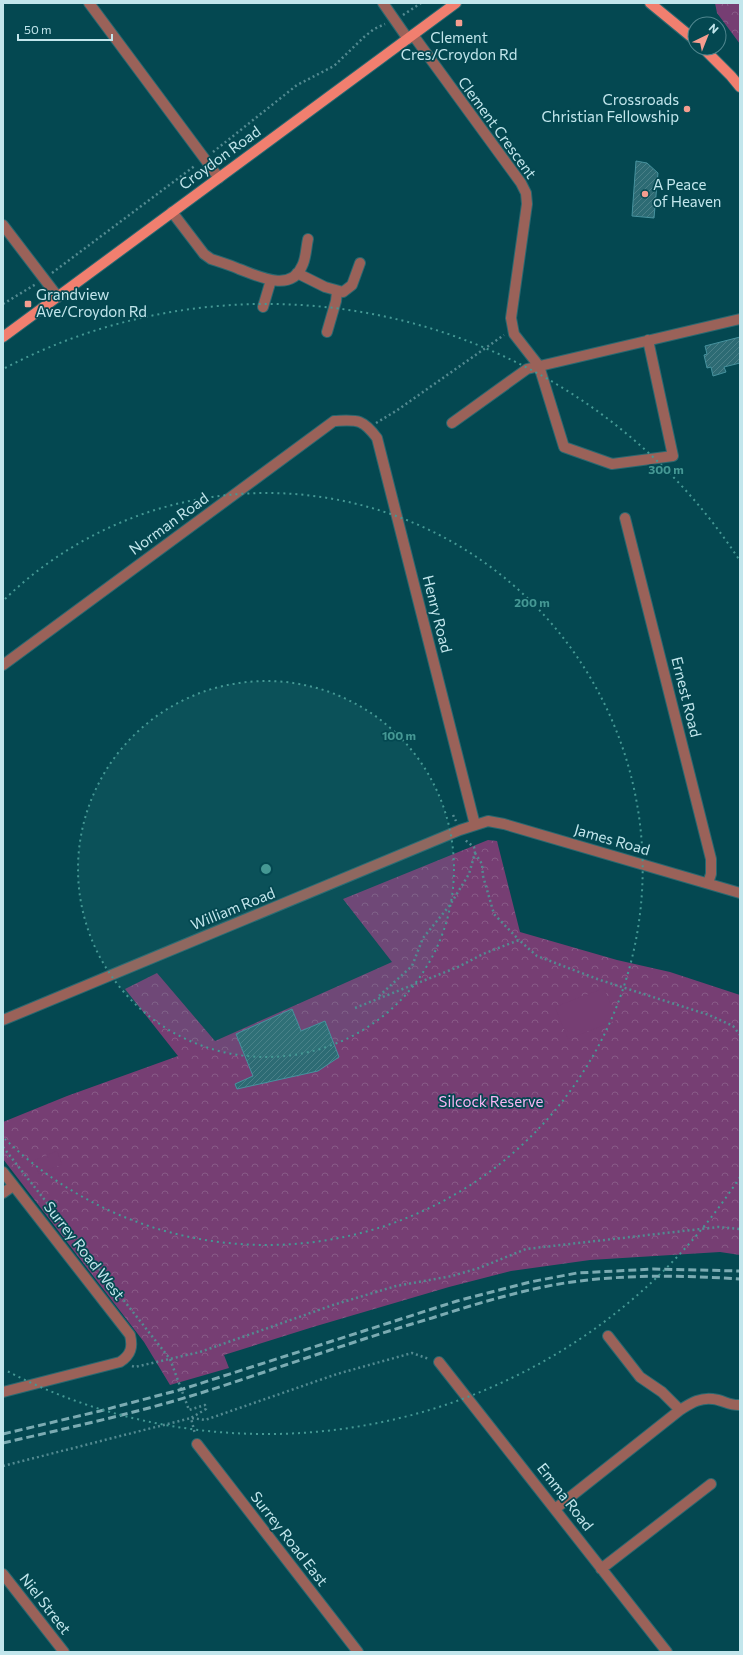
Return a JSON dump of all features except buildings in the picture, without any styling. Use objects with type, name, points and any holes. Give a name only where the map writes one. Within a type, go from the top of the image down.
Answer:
[{"type":"main road","name":"Croydon Road","points":[[3,337],[456,3]]},
{"type":"main road","points":[[644,3],[664,14]]},
{"type":"main road","points":[[650,3],[687,33]]},
{"type":"main road","points":[[711,56],[740,87]]},
{"type":"street","points":[[89,3],[218,178]]},
{"type":"street","name":"Clement Crescent","points":[[383,3],[521,183],[526,193],[527,204],[511,318]]},
{"type":"street","points":[[172,212],[204,254],[271,280],[283,281],[292,278],[297,273],[302,267],[308,239]]},
{"type":"street","points":[[3,225],[58,297]]},
{"type":"street","points":[[297,273],[337,292],[343,292],[352,285],[360,263]]},
{"type":"street","points":[[263,307],[271,280]]},
{"type":"street","points":[[327,332],[336,301],[337,292]]},
{"type":"street","points":[[511,318],[514,334],[539,366],[564,447],[612,464],[673,456],[648,340]]},
{"type":"street","points":[[452,424],[527,369],[740,319]]},
{"type":"street","name":"Henry Road","points":[[356,420],[369,428],[377,438],[475,825]]},
{"type":"street","name":"Norman Road","points":[[3,665],[334,421],[356,420]]},
{"type":"street","name":"Ernest Road","points":[[625,518],[711,859],[711,874],[708,884]]},
{"type":"street","name":"James Road","points":[[475,825],[488,821],[504,824],[740,893]]},
{"type":"street","name":"William Road","points":[[3,1020],[475,825]]},
{"type":"street","name":"Surrey Road West","points":[[3,1172],[130,1335],[132,1344],[130,1352],[120,1362]]},
{"type":"street","points":[[3,1193],[13,1186]]},
{"type":"street","points":[[608,1336],[640,1377],[662,1392],[680,1410]]},
{"type":"street","points":[[3,1392],[120,1362]]},
{"type":"street","name":"Emma Road","points":[[439,1362],[667,1652]]},
{"type":"street","points":[[555,1509],[680,1410],[700,1399],[712,1398],[733,1406],[740,1405]]},
{"type":"street","name":"Surrey Road East","points":[[197,1444],[358,1652]]},
{"type":"street","points":[[601,1569],[711,1484]]},
{"type":"street","name":"Niel Street","points":[[3,1574],[64,1652]]},
{"type":"path","points":[[369,428],[396,411],[507,332],[511,318]]},
{"type":"path","points":[[453,815],[466,841],[474,847],[475,853],[482,864],[483,876],[494,914],[537,956],[600,980],[709,1015],[733,1026],[740,1035]]},
{"type":"path","points":[[378,998],[412,966],[423,938],[435,921],[450,905],[469,874],[475,853]]},
{"type":"path","points":[[355,1008],[458,967],[483,954],[519,940]]},
{"type":"path","points":[[3,1147],[170,1359],[183,1389],[189,1410],[205,1405],[206,1409],[191,1418],[3,1466]]},
{"type":"path","points":[[120,1362],[135,1367],[200,1352],[334,1305],[396,1286],[452,1276],[479,1268],[526,1249],[718,1227],[740,1229]]},
{"type":"path","points":[[191,1418],[205,1420],[337,1374],[412,1354],[439,1362]]},
{"type":"path","points":[[191,1418],[197,1444]]},
{"type":"green space","points":[[715,3],[740,3],[740,44],[727,26],[727,16],[719,16]]},
{"type":"green space","name":"Silcock Reserve","points":[[488,840],[497,841],[520,932],[617,960],[670,972],[740,995],[740,1255],[720,1252],[590,1260],[511,1271],[449,1287],[224,1355],[229,1368],[170,1385],[144,1342],[3,1159],[3,1122],[67,1096],[178,1056],[125,989],[157,973],[215,1041],[392,962],[343,899]]},
{"type":"green space","points":[[604,988],[617,1020],[568,1039],[555,1007]]},
{"type":"green space","points":[[57,1151],[62,1164],[39,1174],[33,1161]]},
{"type":"railway","points":[[3,1434],[100,1411],[183,1389],[457,1301],[530,1282],[577,1273],[653,1269],[740,1271]]},
{"type":"railway","points":[[3,1443],[107,1419],[184,1398],[404,1326],[538,1288],[576,1281],[623,1277],[670,1276],[740,1279]]},
{"type":"place","name":"Clement Cres/Croydon Rd","points":[[459,23]]},
{"type":"place","name":"Crossroads Christian Fellowship","points":[[687,109]]},
{"type":"place","name":"A Peace of Heaven","points":[[645,194]]},
{"type":"place","name":"Grandview Ave/Croydon Rd","points":[[28,304]]}]
